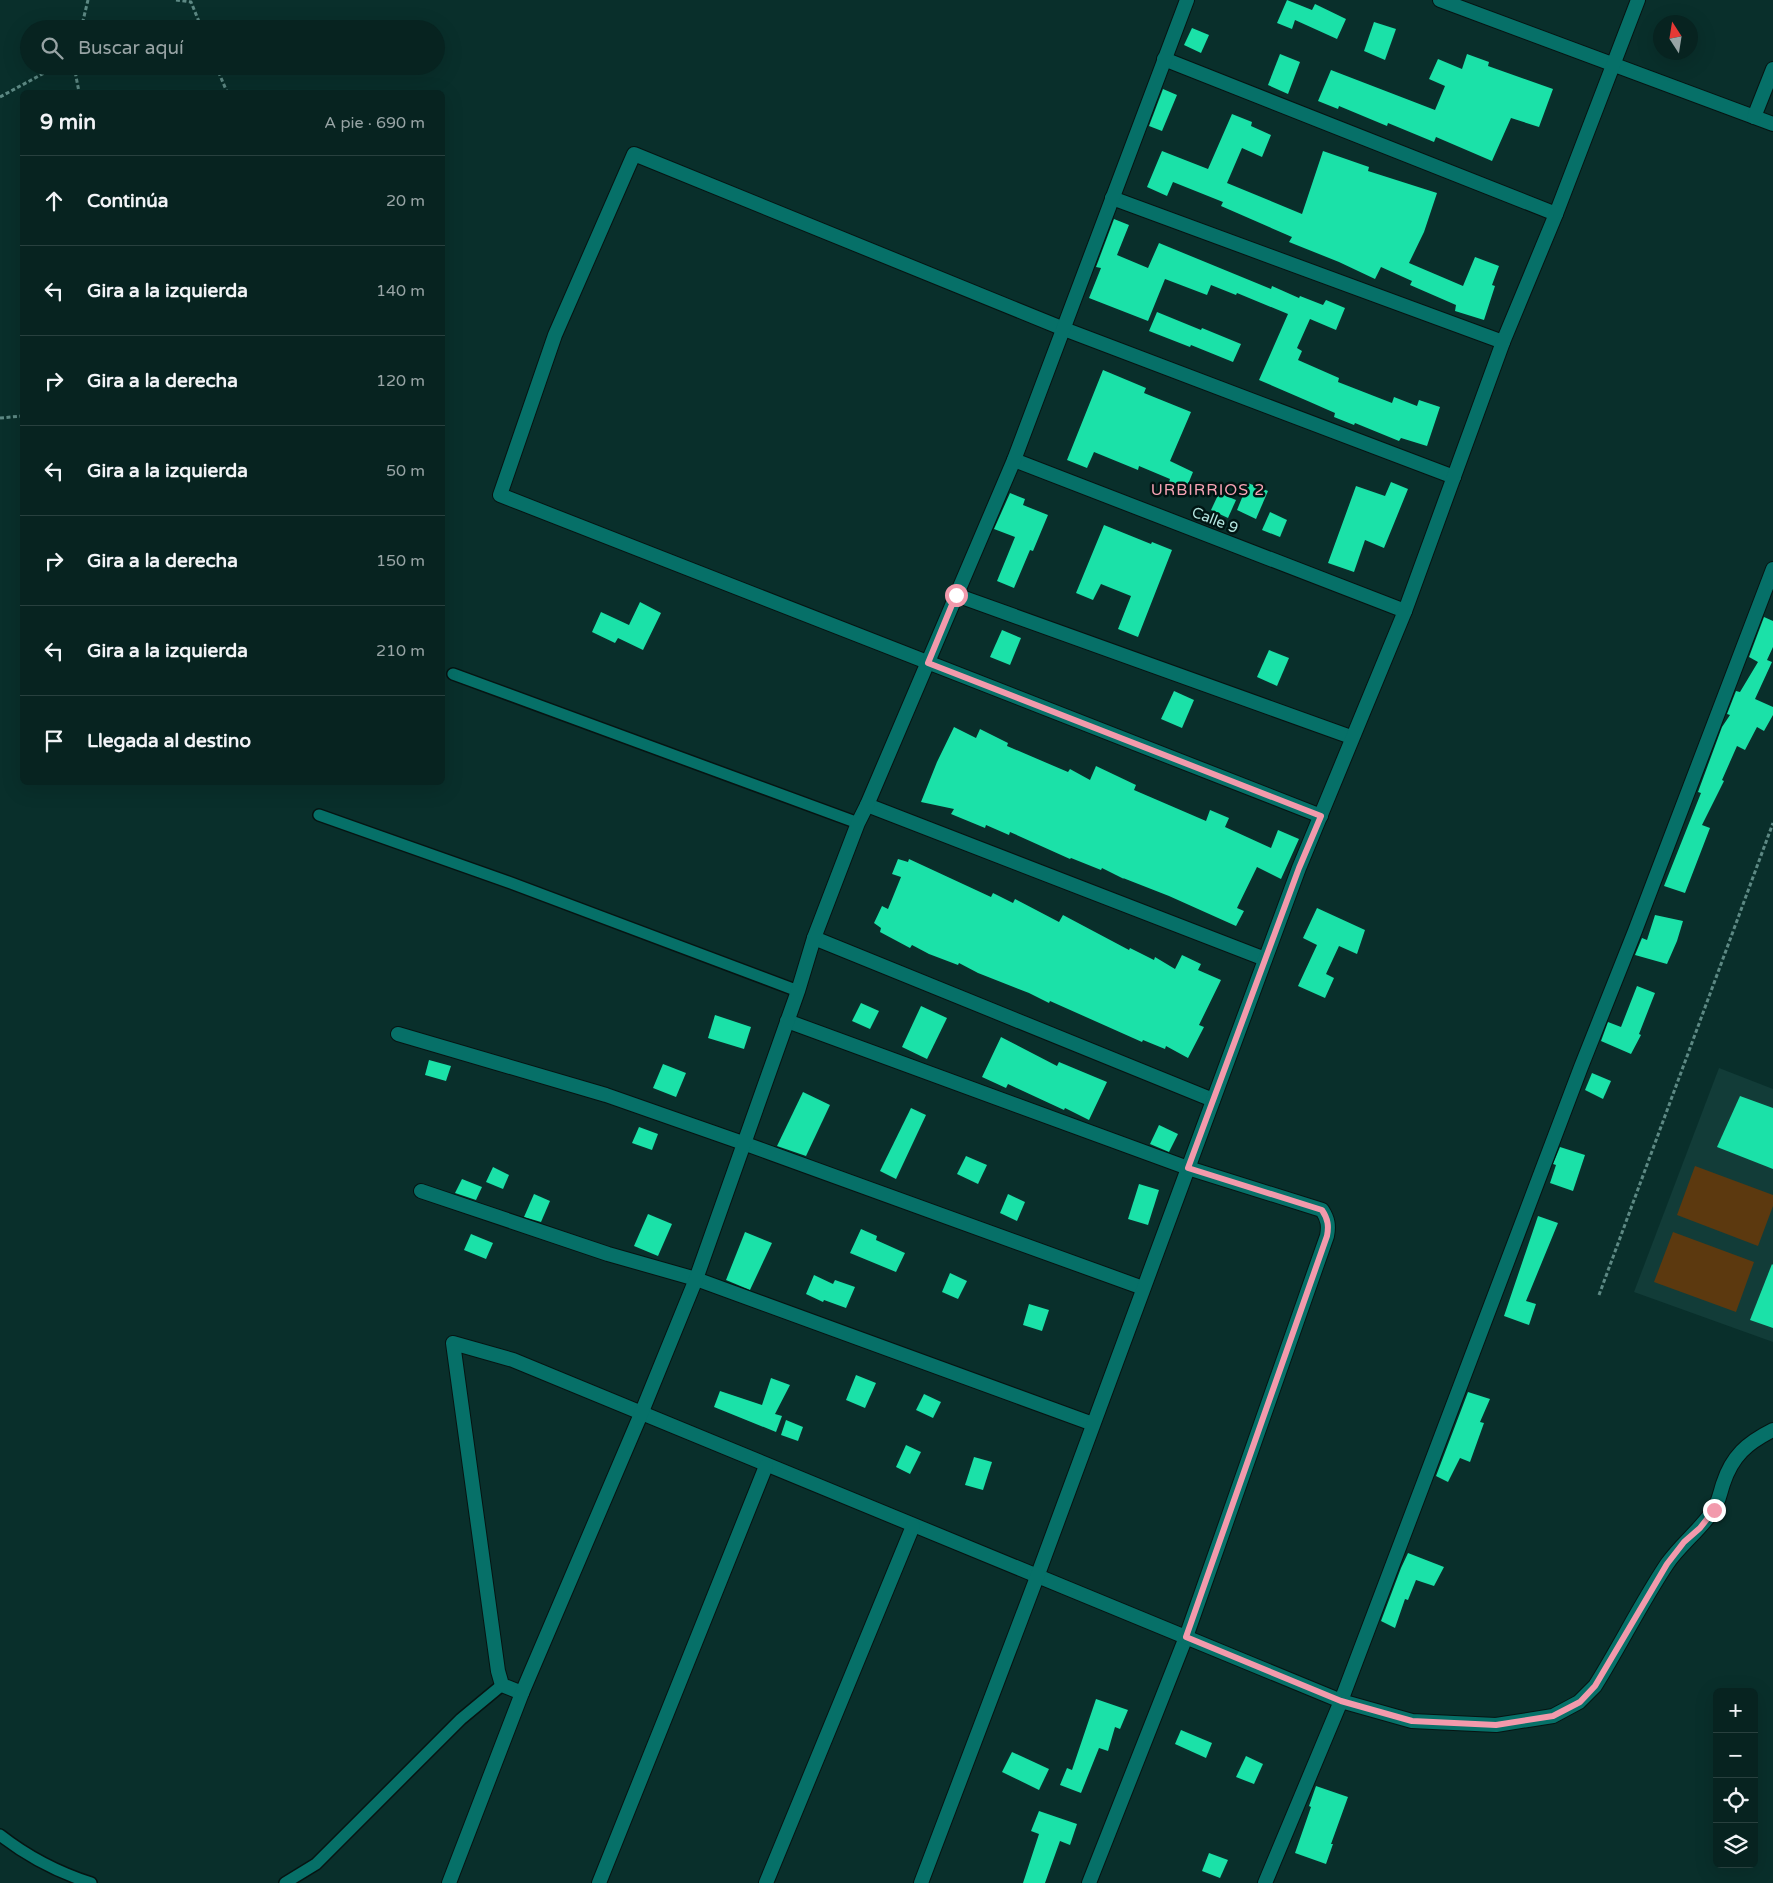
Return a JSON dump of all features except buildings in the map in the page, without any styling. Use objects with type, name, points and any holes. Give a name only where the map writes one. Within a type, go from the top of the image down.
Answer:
[{"type":"street","points":[[449,1883],[522,1693],[641,1414],[696,1279],[788,1021],[814,938],[858,823],[1014,460],[1187,0]]},
{"type":"street","points":[[1440,0],[1773,124]]},
{"type":"street","points":[[921,1883],[1037,1576],[1299,868],[1405,611],[1503,342],[1556,214],[1638,0]]},
{"type":"street","points":[[1164,59],[1556,214]]},
{"type":"street","points":[[1754,117],[1773,69]]},
{"type":"street","points":[[1321,816],[500,495],[555,335],[634,154],[1064,329],[1454,477]]},
{"type":"street","points":[[1112,198],[1503,342]]},
{"type":"street","name":"Calle 9","points":[[1014,460],[1405,611]]},
{"type":"street","points":[[1266,1883],[1341,1701],[1581,1067],[1635,931],[1737,659],[1773,570]]},
{"type":"street","points":[[956,595],[1351,738]]},
{"type":"street","points":[[867,805],[1265,959]]},
{"type":"street","points":[[814,938],[1213,1100]]},
{"type":"street","points":[[788,1021],[1188,1168],[1322,1210],[1326,1216],[1328,1229],[1324,1246],[1186,1637],[1089,1883]]},
{"type":"street","points":[[398,1034],[606,1095],[1143,1288]]},
{"type":"street","points":[[421,1191],[570,1242],[696,1279],[1093,1424]]},
{"type":"street","points":[[522,1693],[502,1685],[498,1671],[453,1343],[513,1360],[766,1466],[1341,1701],[1412,1721],[1496,1725],[1553,1716],[1580,1702],[1599,1679],[1667,1564],[1684,1542],[1700,1528],[1714,1510],[1728,1470],[1741,1450],[1757,1438],[1773,1430]]},
{"type":"street","points":[[599,1883],[766,1466]]},
{"type":"street","points":[[766,1883],[913,1526]]},
{"type":"lane","points":[[453,674],[858,823]]},
{"type":"lane","points":[[319,815],[512,882],[798,991]]},
{"type":"lane","points":[[285,1883],[316,1864],[461,1719],[502,1685]]},
{"type":"lane","points":[[0,1835],[32,1858],[53,1869],[91,1883]]},
{"type":"path","points":[[83,20],[88,0]]},
{"type":"path","points":[[176,0],[192,1],[199,20]]},
{"type":"path","points":[[0,97],[40,75]]},
{"type":"path","points":[[76,75],[79,90]]},
{"type":"path","points":[[220,75],[226,90]]},
{"type":"path","points":[[0,418],[20,416]]},
{"type":"path","points":[[1599,1296],[1773,822]]},
{"type":"shaded area","points":[[1719,1068],[1773,1089],[1773,1342],[1634,1292]]},
{"type":"shaded area","points":[[1695,1166],[1773,1195],[1773,1206],[1758,1246],[1677,1215]]},
{"type":"shaded area","points":[[1673,1232],[1754,1262],[1736,1312],[1654,1282]]},
{"type":"district","name":"URBIRRIOS 2","points":[[1208,489]]},
{"type":"route","points":[[956,595],[928,663],[1321,816],[1299,868],[1188,1168],[1322,1210],[1328,1222],[1328,1229],[1186,1637],[1341,1701],[1412,1721],[1496,1725],[1553,1716],[1580,1702],[1595,1686],[1667,1564],[1684,1542],[1700,1528],[1714,1510]]}]
